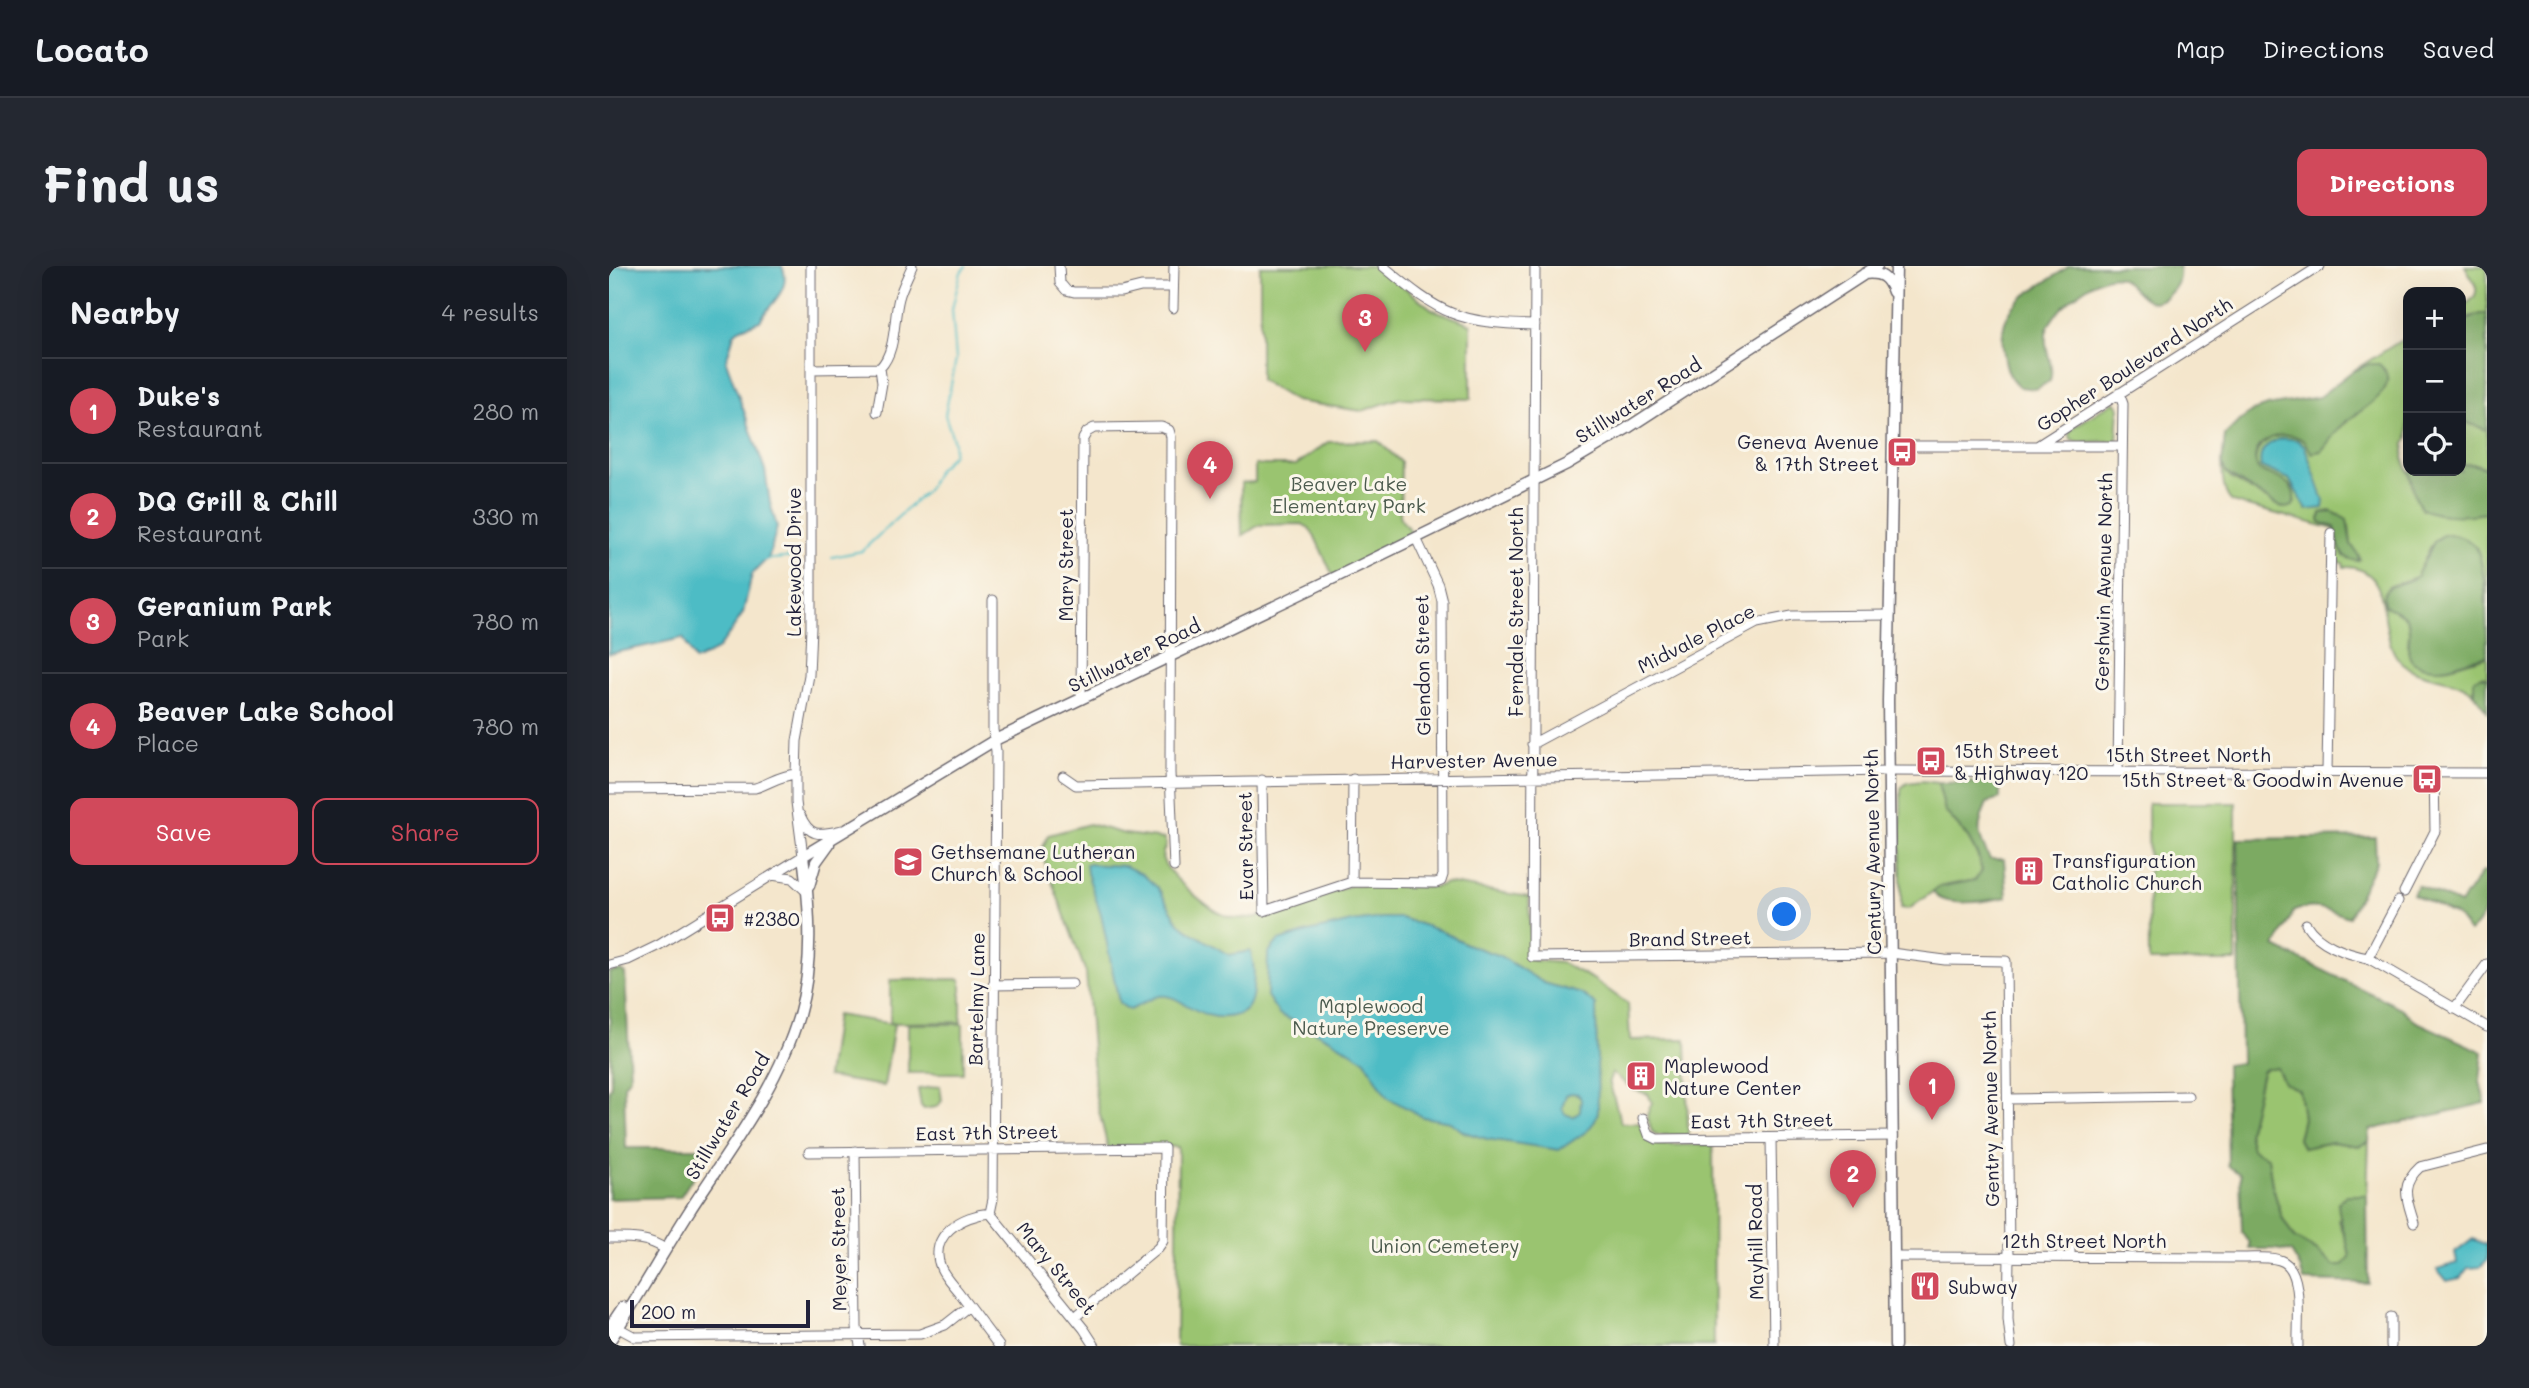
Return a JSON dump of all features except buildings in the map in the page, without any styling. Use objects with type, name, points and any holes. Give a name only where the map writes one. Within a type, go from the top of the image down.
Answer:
[{"type":"main road","name":"Stillwater Road","points":[[609,1342],[613,1327],[639,1284],[653,1269],[757,1106],[789,1045],[806,981],[808,892],[803,856],[995,740],[1533,481],[1626,429],[1877,266]]},
{"type":"main road","name":"Century Avenue North","points":[[1895,1346],[1888,771],[1896,266]]},
{"type":"main road","points":[[1864,274],[1885,277],[1895,300]]},
{"type":"main road","points":[[808,892],[816,862],[836,836]]},
{"type":"street","name":"Lakewood Drive","points":[[803,856],[796,807],[796,774],[797,741],[809,675],[811,627],[811,266]]},
{"type":"street","points":[[811,369],[880,368],[885,363],[894,337],[899,296],[912,266]]},
{"type":"street","points":[[1059,266],[1060,283],[1066,290],[1074,292],[1121,292],[1141,287],[1173,287]]},
{"type":"street","points":[[1173,308],[1174,266]]},
{"type":"street","name":"Ferndale Street North","points":[[1532,957],[1535,266]]},
{"type":"street","name":"Gopher Boulevard North","points":[[2037,446],[2320,266]]},
{"type":"street","points":[[1388,268],[1422,298],[1449,313],[1489,323],[1535,325]]},
{"type":"street","points":[[877,412],[882,383],[880,368]]},
{"type":"street","name":"Gershwin Avenue North","points":[[2118,772],[2123,404],[2119,393]]},
{"type":"street","name":"Mary Street","points":[[1081,699],[1083,439],[1087,432],[1094,428],[1161,427],[1169,430],[1169,657]]},
{"type":"street","points":[[1893,446],[2122,446]]},
{"type":"street","points":[[2327,772],[2331,533]]},
{"type":"street","name":"Glendon Street","points":[[1352,882],[1436,883],[1441,881],[1443,875],[1442,601],[1438,585],[1416,538]]},
{"type":"street","name":"Bartelmy Lane","points":[[990,1213],[993,1199],[993,600]]},
{"type":"street","name":"Midvale Place","points":[[1532,744],[1757,623],[1792,616],[1890,615]]},
{"type":"street","points":[[1169,657],[1174,867]]},
{"type":"street","name":"15th Street North","points":[[1888,771],[2487,773]]},
{"type":"street","name":"Harvester Avenue","points":[[1063,776],[1073,784],[1888,771]]},
{"type":"street","points":[[2368,958],[2435,831],[2434,772]]},
{"type":"street","points":[[609,789],[755,788],[784,775],[796,774]]},
{"type":"street","points":[[1352,882],[1353,779]]},
{"type":"street","name":"Evar Street","points":[[1262,780],[1264,911],[1352,882]]},
{"type":"street","points":[[796,807],[807,830],[811,832],[830,832],[850,827]]},
{"type":"street","points":[[609,965],[628,960],[659,945],[803,856]]},
{"type":"street","points":[[770,876],[792,878],[808,892]]},
{"type":"street","points":[[2305,924],[2311,932],[2328,943],[2353,955],[2368,958],[2487,1027]]},
{"type":"street","name":"Brand Street","points":[[1532,957],[1891,953],[1945,960],[2006,961]]},
{"type":"street","name":"Gentry Avenue North","points":[[2006,961],[2009,1257]]},
{"type":"street","points":[[2453,1009],[2487,964]]},
{"type":"street","points":[[993,985],[1072,984]]},
{"type":"street","points":[[2008,1100],[2188,1096]]},
{"type":"street","name":"East 7th Street","points":[[1643,1118],[1649,1135],[1657,1139],[1893,1136]]},
{"type":"street","name":"Mayhill Road","points":[[1770,1138],[1774,1346]]},
{"type":"street","name":"East 7th Street","points":[[809,1152],[1164,1148],[1163,1241],[1075,1317]]},
{"type":"street","points":[[2414,1223],[2406,1198],[2407,1185],[2420,1167],[2487,1150]]},
{"type":"street","name":"Meyer Street","points":[[855,1151],[860,1346]]},
{"type":"street","points":[[990,1213],[969,1216],[958,1222],[943,1236],[939,1249],[941,1268],[999,1346]]},
{"type":"street","name":"Mary Street","points":[[990,1213],[1075,1317],[1095,1346]]},
{"type":"street","points":[[609,1238],[636,1238],[655,1242],[665,1249]]},
{"type":"street","points":[[2070,1243],[2070,1257]]},
{"type":"street","name":"12th Street North","points":[[1895,1257],[2283,1261],[2293,1270],[2297,1284],[2298,1346]]},
{"type":"street","points":[[2009,1257],[2008,1319],[2011,1346]]},
{"type":"street","points":[[613,1327],[635,1337],[929,1332],[945,1325],[969,1306]]},
{"type":"street","points":[[2391,1317],[2391,1346]]},
{"type":"green space","points":[[1260,266],[1377,266],[1432,309],[1471,324],[1471,399],[1400,398],[1362,411],[1295,401],[1260,380]]},
{"type":"green space","points":[[2069,266],[2179,266],[2179,276],[2172,291],[2155,302],[2141,296],[2119,277],[2101,280],[2080,292],[2055,316],[2047,331],[2050,381],[2036,389],[2020,387],[2011,377],[2006,364],[2002,336],[2005,322],[2020,300]]},
{"type":"green space","points":[[2465,266],[2487,266],[2487,314],[2466,320],[2466,304],[2476,294]]},
{"type":"green space","points":[[2480,314],[2487,314],[2487,430],[2466,422],[2466,321]]},
{"type":"green space","points":[[2403,339],[2403,476],[2410,476],[2422,509],[2438,514],[2487,513],[2487,605],[2485,581],[2477,549],[2454,537],[2444,536],[2433,543],[2416,577],[2388,587],[2383,603],[2407,620],[2408,650],[2412,660],[2446,668],[2487,656],[2487,678],[2483,676],[2473,689],[2476,697],[2459,684],[2414,671],[2396,656],[2390,644],[2378,587],[2371,577],[2360,570],[2344,567],[2343,563],[2335,561],[2334,529],[2232,502],[2226,494],[2222,463],[2231,478],[2280,507],[2295,503],[2292,490],[2256,467],[2257,451],[2267,440],[2289,435],[2321,451],[2334,433],[2357,413],[2387,380],[2385,370],[2374,364],[2351,372]],"holes":[[[2330,511],[2344,517],[2349,526],[2351,544],[2360,559],[2344,556],[2337,544],[2335,527],[2322,523],[2321,513]]]},
{"type":"green space","points":[[2369,364],[2379,364],[2386,373],[2384,391],[2342,425],[2321,451],[2312,453],[2301,439],[2284,435],[2267,441],[2256,453],[2255,461],[2259,470],[2290,486],[2293,491],[2293,506],[2280,507],[2226,473],[2222,463],[2225,435],[2253,411],[2319,397],[2351,372]]},
{"type":"green space","points":[[2115,401],[2119,407],[2117,441],[2077,442],[2071,439],[2069,433],[2072,428]]},
{"type":"green space","points":[[2466,421],[2487,430],[2487,468],[2466,465]]},
{"type":"green space","name":"Beaver Lake Elementary Park","points":[[1378,441],[1401,462],[1400,518],[1416,538],[1334,578],[1315,537],[1309,528],[1302,524],[1259,525],[1242,536],[1241,483],[1255,482],[1255,465],[1296,465],[1328,442]]},
{"type":"green space","points":[[2466,464],[2487,468],[2487,513],[2439,514],[2430,512],[2418,503],[2410,476],[2466,476]]},
{"type":"green space","points":[[2333,512],[2347,520],[2351,544],[2359,556],[2358,561],[2343,554],[2335,527],[2320,520],[2321,513]]},
{"type":"green space","points":[[2443,535],[2461,538],[2477,549],[2485,585],[2487,656],[2446,668],[2425,667],[2410,658],[2407,620],[2400,613],[2385,606],[2383,599],[2392,586],[2416,577],[2434,542]]},
{"type":"green space","points":[[2481,676],[2487,678],[2487,711],[2474,694],[2474,679]]},
{"type":"green space","points":[[2000,782],[2000,799],[1987,803],[1979,832],[1990,859],[2004,859],[2007,897],[1967,902],[1946,901],[1933,892],[1939,887],[1975,880],[1982,871],[1978,856],[1967,836],[1945,811],[1938,783]]},
{"type":"green space","points":[[1907,783],[1938,783],[1945,811],[1967,836],[1978,856],[1982,871],[1976,880],[1939,887],[1909,909],[1901,908],[1901,788]]},
{"type":"green space","points":[[2148,803],[2236,803],[2236,961],[2149,961]]},
{"type":"green space","points":[[1089,824],[1125,834],[1164,839],[1166,845],[1162,858],[1173,875],[1209,906],[1232,918],[1257,917],[1352,885],[1436,887],[1446,883],[1529,897],[1531,960],[1562,963],[1593,979],[1628,1004],[1630,1040],[1686,1039],[1688,1135],[1658,1135],[1652,1132],[1647,1115],[1652,1102],[1648,1094],[1634,1090],[1612,1073],[1609,1081],[1621,1123],[1639,1123],[1647,1137],[1659,1145],[1713,1145],[1714,1346],[1176,1346],[1178,1147],[1131,1145],[1108,1148],[1096,1099],[1086,973],[1041,852],[1048,835]]},
{"type":"green space","points":[[2375,837],[2376,862],[2349,917],[2315,908],[2294,911],[2275,947],[2401,1008],[2415,1021],[2483,1052],[2480,1081],[2485,1103],[2370,1130],[2369,1142],[2359,1146],[2332,1142],[2303,1148],[2298,1139],[2303,1118],[2299,1090],[2284,1083],[2277,1068],[2266,1068],[2262,1072],[2248,1133],[2252,1149],[2268,1158],[2272,1185],[2282,1217],[2294,1238],[2316,1250],[2334,1266],[2343,1266],[2350,1257],[2338,1203],[2346,1195],[2367,1195],[2368,1283],[2304,1281],[2291,1252],[2250,1249],[2250,1243],[2242,1232],[2240,1174],[2228,1166],[2226,1065],[2241,1063],[2238,839]]},
{"type":"green space","points":[[2482,872],[2487,872],[2485,907],[2479,922],[2469,932],[2456,915],[2413,894],[2417,885],[2460,904]]},
{"type":"green space","points":[[620,970],[625,973],[630,1077],[624,1085],[626,1148],[712,1148],[680,1197],[609,1199],[609,972]]},
{"type":"green space","points":[[961,979],[961,1022],[890,1023],[890,980]]},
{"type":"green space","points":[[836,1015],[894,1024],[884,1086],[827,1077]]},
{"type":"green space","points":[[908,1024],[963,1024],[963,1073],[908,1073]]},
{"type":"green space","points":[[2266,1068],[2277,1068],[2284,1083],[2299,1090],[2303,1118],[2298,1139],[2303,1148],[2332,1142],[2359,1146],[2369,1142],[2367,1195],[2346,1195],[2339,1221],[2350,1257],[2343,1266],[2334,1266],[2316,1250],[2294,1238],[2282,1217],[2272,1185],[2268,1158],[2252,1149],[2248,1133],[2262,1072]]},
{"type":"green space","points":[[940,1086],[942,1101],[936,1107],[924,1109],[918,1089]]},
{"type":"water","points":[[609,266],[782,266],[785,275],[779,296],[760,321],[741,328],[734,334],[726,361],[765,470],[777,527],[769,557],[752,574],[743,613],[717,650],[695,661],[683,638],[609,654]]},
{"type":"water","points":[[2284,438],[2297,440],[2305,447],[2324,501],[2323,508],[2307,510],[2289,479],[2261,467],[2261,456],[2265,447]]},
{"type":"water","points":[[1086,864],[1125,866],[1142,874],[1158,888],[1179,923],[1191,932],[1229,955],[1250,951],[1254,980],[1252,998],[1247,1008],[1237,1015],[1224,1017],[1201,1013],[1167,996],[1155,997],[1129,1010],[1119,1003],[1101,914]]},
{"type":"water","points":[[1401,918],[1444,932],[1466,944],[1500,956],[1544,983],[1582,994],[1596,1005],[1598,1112],[1587,1131],[1559,1150],[1487,1139],[1464,1132],[1450,1122],[1423,1117],[1387,1097],[1365,1060],[1279,1014],[1267,996],[1268,953],[1278,941],[1352,922]],"holes":[[[1578,1094],[1581,1099],[1580,1112],[1573,1117],[1565,1114],[1562,1108],[1566,1095]]]},
{"type":"water","points":[[2473,1239],[2487,1245],[2487,1260],[2480,1267],[2468,1268],[2460,1278],[2447,1281],[2437,1269],[2457,1263],[2455,1253]]},
{"type":"waterway","points":[[832,557],[862,551],[928,489],[936,472],[953,454],[954,442],[945,415],[956,359],[952,309],[961,272],[966,266]]},
{"type":"waterway","points":[[763,560],[794,557]]},
{"type":"place","name":"Geranium Park","points":[[1365,352]]},
{"type":"place","name":"Geneva Avenue & 17th Street","points":[[1902,452]]},
{"type":"place","name":"Beaver Lake School","points":[[1210,499]]},
{"type":"place","name":"15th Street & Highway 120","points":[[1931,761]]},
{"type":"place","name":"15th Street & Goodwin Avenue","points":[[2427,779]]},
{"type":"place","name":"Gethsemane Lutheran Church & School","points":[[908,862]]},
{"type":"place","name":"Transfiguration Catholic Church","points":[[2029,871]]},
{"type":"place","name":"#2380","points":[[720,918]]},
{"type":"place","name":"Maplewood Nature Center","points":[[1641,1076]]},
{"type":"place","name":"Duke's","points":[[1932,1120]]},
{"type":"place","name":"DQ Grill & Chill","points":[[1853,1208]]},
{"type":"place","name":"Subway","points":[[1925,1286]]},
{"type":"park label","name":"Maplewood Nature Preserve","points":[[1371,1016]]},
{"type":"park label","name":"Union Cemetery","points":[[1445,1245]]}]
